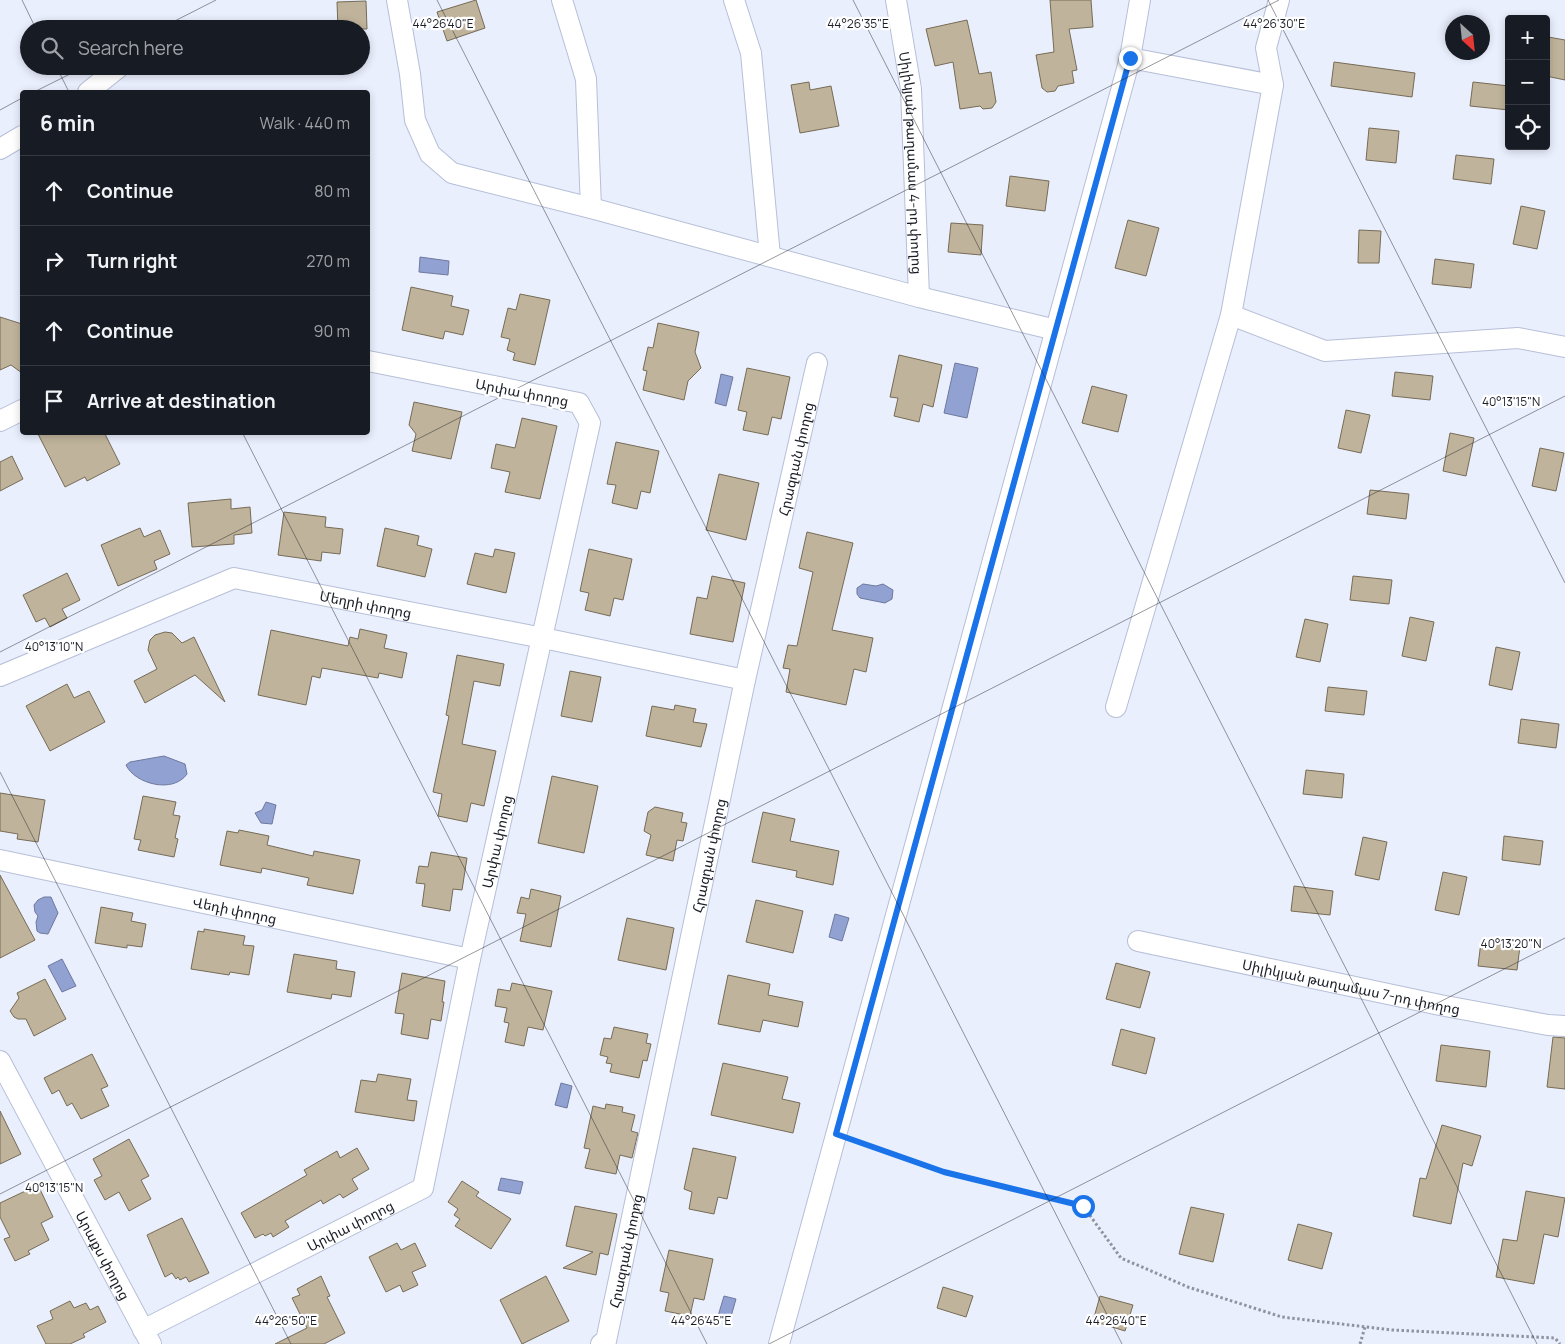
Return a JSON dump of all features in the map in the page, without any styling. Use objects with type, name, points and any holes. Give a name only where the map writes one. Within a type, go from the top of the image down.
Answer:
[{"type":"street","points":[[397,0],[410,74],[415,120],[430,154],[452,173],[590,208],[919,297],[1056,330]]},
{"type":"street","points":[[562,0],[586,79],[590,208]]},
{"type":"street","points":[[734,0],[751,53],[770,256]]},
{"type":"street","name":"Սիլիկյան թաղամաս 4-րդ փողոց","points":[[896,0],[911,89],[919,297]]},
{"type":"street","points":[[779,1344],[1130,58],[1140,0]]},
{"type":"street","points":[[1116,707],[1231,315],[1273,85],[1266,48],[1280,0]]},
{"type":"street","points":[[1130,58],[1273,85]]},
{"type":"street","points":[[90,90],[109,75]]},
{"type":"street","points":[[0,149],[20,137]]},
{"type":"street","points":[[1231,315],[1325,351],[1518,338],[1565,347]]},
{"type":"street","name":"Արփա փողոց","points":[[147,1337],[423,1188],[470,959],[590,423],[579,404],[370,361]]},
{"type":"street","name":"Հրազդան փողոց","points":[[601,1344],[606,1341],[608,1332],[745,680],[817,363]]},
{"type":"street","points":[[0,421],[20,411]]},
{"type":"street","name":"Մեղրի փողոց","points":[[0,676],[234,578],[543,638],[745,680]]},
{"type":"street","name":"Վեդի փողոց","points":[[0,860],[470,959]]},
{"type":"street","name":"Սիլիկյան թաղամաս 7-րդ փողոց","points":[[1138,941],[1440,1005],[1548,1025],[1565,1026]]},
{"type":"street","name":"Արաքս փողոց","points":[[0,1061],[147,1337]]},
{"type":"path","points":[[836,1134],[944,1172],[1083,1206],[1121,1258],[1188,1287],[1282,1317],[1392,1330],[1555,1338],[1560,1344]]},
{"type":"path","points":[[1360,1344],[1365,1327]]},
{"type":"water","points":[[420,257],[449,261],[448,275],[419,272]]},
{"type":"water","points":[[955,363],[978,368],[967,418],[944,413]]},
{"type":"water","points":[[721,374],[733,377],[726,406],[715,403]]},
{"type":"water","points":[[863,584],[876,586],[883,584],[893,590],[892,599],[885,603],[860,598],[857,594],[857,588]]},
{"type":"water","points":[[164,756],[185,764],[187,774],[173,784],[155,784],[146,781],[137,777],[126,765],[130,762]]},
{"type":"water","points":[[266,802],[276,805],[272,824],[261,823],[255,813],[262,810]]},
{"type":"water","points":[[44,897],[51,897],[58,913],[48,934],[37,931],[36,922],[38,916],[34,905]]},
{"type":"water","points":[[835,914],[849,918],[842,941],[829,937]]},
{"type":"water","points":[[62,959],[76,986],[62,992],[48,966]]},
{"type":"water","points":[[561,1083],[572,1086],[567,1108],[555,1105]]},
{"type":"water","points":[[501,1178],[523,1182],[520,1194],[498,1190]]},
{"type":"water","points":[[724,1296],[736,1299],[730,1320],[718,1316]]},
{"type":"building","points":[[476,0],[485,28],[447,41],[437,12]]},
{"type":"building","points":[[1050,0],[1091,0],[1093,27],[1069,29],[1077,70],[1072,71],[1074,83],[1058,86],[1055,91],[1047,92],[1042,88],[1036,55],[1054,52]]},
{"type":"building","points":[[366,1],[367,20],[338,20],[337,2]]},
{"type":"building","points":[[967,20],[979,74],[991,72],[996,102],[992,108],[983,109],[980,106],[960,109],[953,62],[935,66],[926,29]]},
{"type":"building","points":[[1550,37],[1565,40],[1565,80],[1550,77]]},
{"type":"building","points":[[1334,62],[1415,73],[1412,97],[1331,86]]},
{"type":"building","points":[[809,82],[810,90],[831,86],[839,126],[800,133],[791,85]]},
{"type":"building","points":[[1473,82],[1505,86],[1505,110],[1470,106]]},
{"type":"building","points":[[1369,128],[1399,131],[1396,163],[1366,160]]},
{"type":"building","points":[[1456,155],[1494,159],[1491,184],[1453,179]]},
{"type":"building","points":[[1010,176],[1049,181],[1045,211],[1006,206]]},
{"type":"building","points":[[1521,206],[1545,211],[1537,249],[1513,244]]},
{"type":"building","points":[[1128,220],[1159,228],[1146,276],[1115,268]]},
{"type":"building","points":[[951,223],[983,225],[981,255],[948,252]]},
{"type":"building","points":[[1359,230],[1381,231],[1379,263],[1358,263]]},
{"type":"building","points":[[1435,259],[1474,264],[1471,288],[1432,284]]},
{"type":"building","points":[[411,287],[453,296],[451,306],[469,310],[463,335],[445,331],[443,339],[402,330]]},
{"type":"building","points":[[520,294],[550,300],[535,365],[513,360],[515,353],[507,350],[510,339],[501,337],[508,308],[516,310]]},
{"type":"building","points":[[0,317],[20,323],[20,372],[11,365],[0,370]]},
{"type":"building","points":[[658,323],[699,332],[695,352],[701,368],[688,381],[684,400],[643,390],[647,371],[643,370],[648,347],[653,348]]},
{"type":"building","points":[[899,355],[942,365],[933,407],[923,404],[919,422],[894,416],[898,398],[890,397]]},
{"type":"building","points":[[747,368],[790,377],[781,419],[772,417],[768,435],[743,430],[747,412],[738,410]]},
{"type":"building","points":[[1395,372],[1433,376],[1430,400],[1392,396]]},
{"type":"building","points":[[1092,386],[1127,395],[1118,432],[1082,423]]},
{"type":"building","points":[[414,402],[462,412],[451,459],[412,451],[416,434],[409,425]]},
{"type":"building","points":[[1346,410],[1370,415],[1361,453],[1338,448]]},
{"type":"building","points":[[522,418],[557,426],[540,499],[505,492],[510,472],[491,468],[496,444],[515,448]]},
{"type":"building","points":[[1450,433],[1474,438],[1466,476],[1443,471]]},
{"type":"building","points":[[39,435],[106,435],[120,464],[87,481],[85,477],[65,487]]},
{"type":"building","points":[[616,442],[659,451],[650,493],[641,491],[637,509],[612,503],[616,485],[607,484]]},
{"type":"building","points":[[1540,448],[1564,453],[1556,491],[1532,486]]},
{"type":"building","points":[[12,456],[23,479],[0,491],[0,462]]},
{"type":"building","points":[[719,474],[759,483],[746,540],[706,530]]},
{"type":"building","points":[[1370,490],[1409,494],[1406,519],[1367,514]]},
{"type":"building","points":[[231,499],[231,509],[250,507],[252,533],[234,535],[234,544],[192,547],[188,503]]},
{"type":"building","points":[[284,512],[326,517],[325,527],[343,529],[340,554],[322,552],[321,561],[278,555]]},
{"type":"building","points":[[140,528],[144,537],[160,530],[170,554],[154,561],[157,569],[118,586],[101,545]]},
{"type":"building","points":[[385,528],[419,536],[417,545],[432,549],[425,577],[377,566]]},
{"type":"building","points":[[807,532],[853,543],[832,630],[873,638],[866,672],[854,669],[846,705],[786,692],[790,669],[783,668],[788,645],[797,646],[813,572],[799,568]]},
{"type":"building","points":[[495,549],[515,553],[506,593],[467,584],[475,553],[493,557]]},
{"type":"building","points":[[589,549],[632,559],[623,600],[614,598],[610,616],[585,610],[589,593],[580,591]]},
{"type":"building","points":[[67,573],[80,600],[62,609],[67,618],[50,627],[45,618],[36,622],[23,595]]},
{"type":"building","points":[[712,576],[745,583],[733,642],[690,634],[697,597],[707,599]]},
{"type":"building","points":[[1353,576],[1392,580],[1389,604],[1350,600]]},
{"type":"building","points":[[1410,617],[1434,622],[1426,661],[1402,656]]},
{"type":"building","points":[[1305,619],[1328,624],[1320,662],[1296,657]]},
{"type":"building","points":[[360,629],[387,635],[384,648],[407,653],[402,678],[379,673],[378,678],[322,668],[320,678],[312,676],[306,705],[258,695],[271,630],[348,646],[350,637],[358,639]]},
{"type":"building","points":[[165,632],[172,633],[182,643],[194,637],[225,702],[195,675],[145,703],[134,681],[157,669],[148,650],[150,640],[155,635]]},
{"type":"building","points":[[1496,647],[1520,652],[1512,690],[1489,685]]},
{"type":"building","points":[[457,655],[504,664],[500,686],[474,681],[462,744],[496,751],[484,806],[471,803],[467,822],[438,816],[442,794],[433,792],[449,716],[446,715]]},
{"type":"building","points":[[570,671],[601,677],[592,722],[561,716]]},
{"type":"building","points":[[67,684],[74,698],[89,691],[105,722],[50,751],[26,706]]},
{"type":"building","points":[[1328,687],[1367,691],[1364,715],[1325,711]]},
{"type":"building","points":[[675,705],[696,709],[693,722],[707,724],[701,747],[646,736],[652,706],[674,710]]},
{"type":"building","points":[[1521,719],[1559,724],[1556,748],[1518,743]]},
{"type":"building","points":[[1306,770],[1344,774],[1342,798],[1303,794]]},
{"type":"building","points":[[552,776],[598,786],[584,853],[538,843]]},
{"type":"building","points":[[0,793],[45,800],[38,842],[17,839],[18,834],[0,831]]},
{"type":"building","points":[[143,796],[176,802],[173,815],[180,816],[175,838],[178,839],[174,857],[138,850],[141,840],[134,839]]},
{"type":"building","points":[[655,807],[683,813],[681,822],[687,823],[683,841],[677,840],[673,861],[646,855],[651,835],[644,831],[648,812]]},
{"type":"building","points":[[763,812],[795,819],[790,841],[839,851],[833,885],[796,877],[797,871],[752,862]]},
{"type":"building","points":[[239,830],[269,836],[267,845],[313,856],[314,851],[360,860],[353,894],[307,885],[309,878],[262,868],[261,873],[220,865],[227,831],[238,833]]},
{"type":"building","points":[[1504,836],[1543,841],[1540,865],[1502,860]]},
{"type":"building","points":[[1363,837],[1387,842],[1379,880],[1355,875]]},
{"type":"building","points":[[431,852],[467,858],[462,890],[453,889],[450,911],[422,906],[425,884],[416,883],[419,866],[428,867]]},
{"type":"building","points":[[1443,872],[1467,877],[1459,915],[1435,910]]},
{"type":"building","points":[[0,875],[35,940],[0,958]]},
{"type":"building","points":[[1294,886],[1333,891],[1330,915],[1291,911]]},
{"type":"building","points":[[531,889],[561,896],[551,947],[520,941],[526,914],[517,913],[521,897],[529,899]]},
{"type":"building","points":[[756,900],[803,911],[793,953],[746,942]]},
{"type":"building","points":[[101,907],[133,913],[131,921],[146,924],[142,947],[127,945],[127,948],[95,943]]},
{"type":"building","points":[[627,918],[674,928],[666,970],[618,960]]},
{"type":"building","points":[[204,929],[245,936],[243,945],[254,946],[249,975],[230,972],[229,975],[191,969],[198,931],[204,932]]},
{"type":"building","points":[[1481,942],[1520,946],[1517,970],[1478,966]]},
{"type":"building","points":[[294,954],[337,961],[336,969],[355,972],[351,997],[332,994],[331,999],[287,992]]},
{"type":"building","points":[[1116,963],[1150,972],[1140,1008],[1106,999]]},
{"type":"building","points":[[402,973],[445,981],[441,1021],[431,1019],[428,1039],[401,1034],[404,1014],[395,1013]]},
{"type":"building","points":[[728,975],[770,984],[768,995],[803,1002],[798,1027],[763,1020],[760,1032],[718,1024]]},
{"type":"building","points":[[45,979],[66,1019],[34,1036],[26,1019],[14,1017],[10,1011],[19,998],[17,993]]},
{"type":"building","points":[[512,983],[552,991],[543,1030],[528,1027],[524,1046],[505,1042],[509,1023],[504,1022],[507,1008],[495,1006],[498,989],[510,991]]},
{"type":"building","points":[[614,1027],[648,1034],[646,1043],[651,1044],[647,1061],[643,1060],[639,1078],[610,1072],[612,1064],[606,1063],[608,1057],[600,1055],[604,1038],[611,1039]]},
{"type":"building","points":[[1121,1029],[1155,1038],[1146,1074],[1112,1065]]},
{"type":"building","points":[[1553,1037],[1565,1038],[1565,1089],[1547,1087]]},
{"type":"building","points":[[1441,1045],[1490,1051],[1486,1087],[1436,1081]]},
{"type":"building","points":[[92,1054],[108,1086],[101,1089],[109,1106],[81,1119],[72,1103],[67,1106],[59,1090],[52,1094],[44,1078]]},
{"type":"building","points":[[723,1063],[788,1077],[782,1099],[800,1103],[793,1133],[711,1115]]},
{"type":"building","points":[[378,1074],[411,1079],[407,1100],[417,1101],[414,1121],[355,1112],[361,1080],[376,1082]]},
{"type":"building","points":[[606,1104],[623,1107],[622,1112],[635,1115],[631,1131],[638,1133],[632,1158],[620,1155],[616,1174],[585,1168],[590,1149],[584,1148],[593,1106],[605,1109]]},
{"type":"building","points":[[0,1111],[21,1154],[0,1164]]},
{"type":"building","points":[[1442,1125],[1481,1136],[1472,1166],[1463,1163],[1451,1224],[1413,1216],[1420,1178],[1426,1179]]},
{"type":"building","points":[[129,1139],[149,1176],[141,1180],[151,1199],[129,1211],[119,1192],[105,1200],[94,1180],[102,1176],[93,1159]]},
{"type":"building","points":[[357,1148],[369,1169],[352,1179],[358,1189],[343,1198],[340,1194],[323,1204],[321,1200],[285,1221],[289,1227],[273,1237],[271,1233],[255,1238],[241,1213],[307,1175],[304,1170],[337,1151],[340,1158]]},
{"type":"building","points":[[693,1148],[736,1157],[727,1199],[718,1197],[714,1214],[689,1209],[692,1192],[684,1189]]},
{"type":"building","points":[[462,1181],[479,1192],[476,1196],[511,1219],[491,1249],[455,1226],[460,1219],[454,1215],[458,1209],[448,1202]]},
{"type":"building","points":[[38,1185],[53,1217],[41,1223],[49,1240],[28,1251],[30,1254],[15,1261],[4,1239],[10,1237],[0,1217],[0,1203]]},
{"type":"building","points":[[1526,1191],[1565,1198],[1558,1237],[1544,1234],[1534,1284],[1496,1277],[1503,1239],[1517,1241]]},
{"type":"building","points":[[575,1206],[617,1214],[608,1255],[600,1253],[596,1275],[563,1268],[593,1252],[566,1246]]},
{"type":"building","points":[[1191,1207],[1224,1214],[1213,1262],[1179,1254]]},
{"type":"building","points":[[182,1218],[209,1273],[189,1282],[186,1277],[180,1280],[178,1277],[176,1279],[172,1273],[165,1277],[147,1235]]},
{"type":"building","points":[[1298,1224],[1332,1233],[1322,1269],[1288,1260]]},
{"type":"building","points":[[397,1243],[401,1250],[415,1243],[426,1266],[412,1272],[418,1285],[403,1292],[400,1285],[386,1292],[369,1257]]},
{"type":"building","points":[[669,1250],[713,1259],[704,1300],[694,1298],[690,1316],[665,1311],[669,1293],[660,1291]]},
{"type":"building","points":[[321,1276],[330,1296],[327,1297],[345,1333],[324,1344],[275,1344],[307,1328],[292,1298],[300,1295],[297,1289]]},
{"type":"building","points":[[546,1276],[569,1321],[522,1344],[500,1300]]},
{"type":"building","points":[[943,1287],[973,1296],[966,1317],[937,1308]]},
{"type":"building","points":[[1100,1296],[1133,1305],[1125,1331],[1093,1321]]},
{"type":"building","points":[[70,1301],[74,1308],[86,1303],[90,1310],[98,1306],[106,1322],[83,1334],[85,1337],[70,1344],[46,1344],[37,1326],[53,1319],[50,1311]]},
{"type":"route","points":[[1083,1206],[944,1172],[836,1134],[1130,58]]}]
